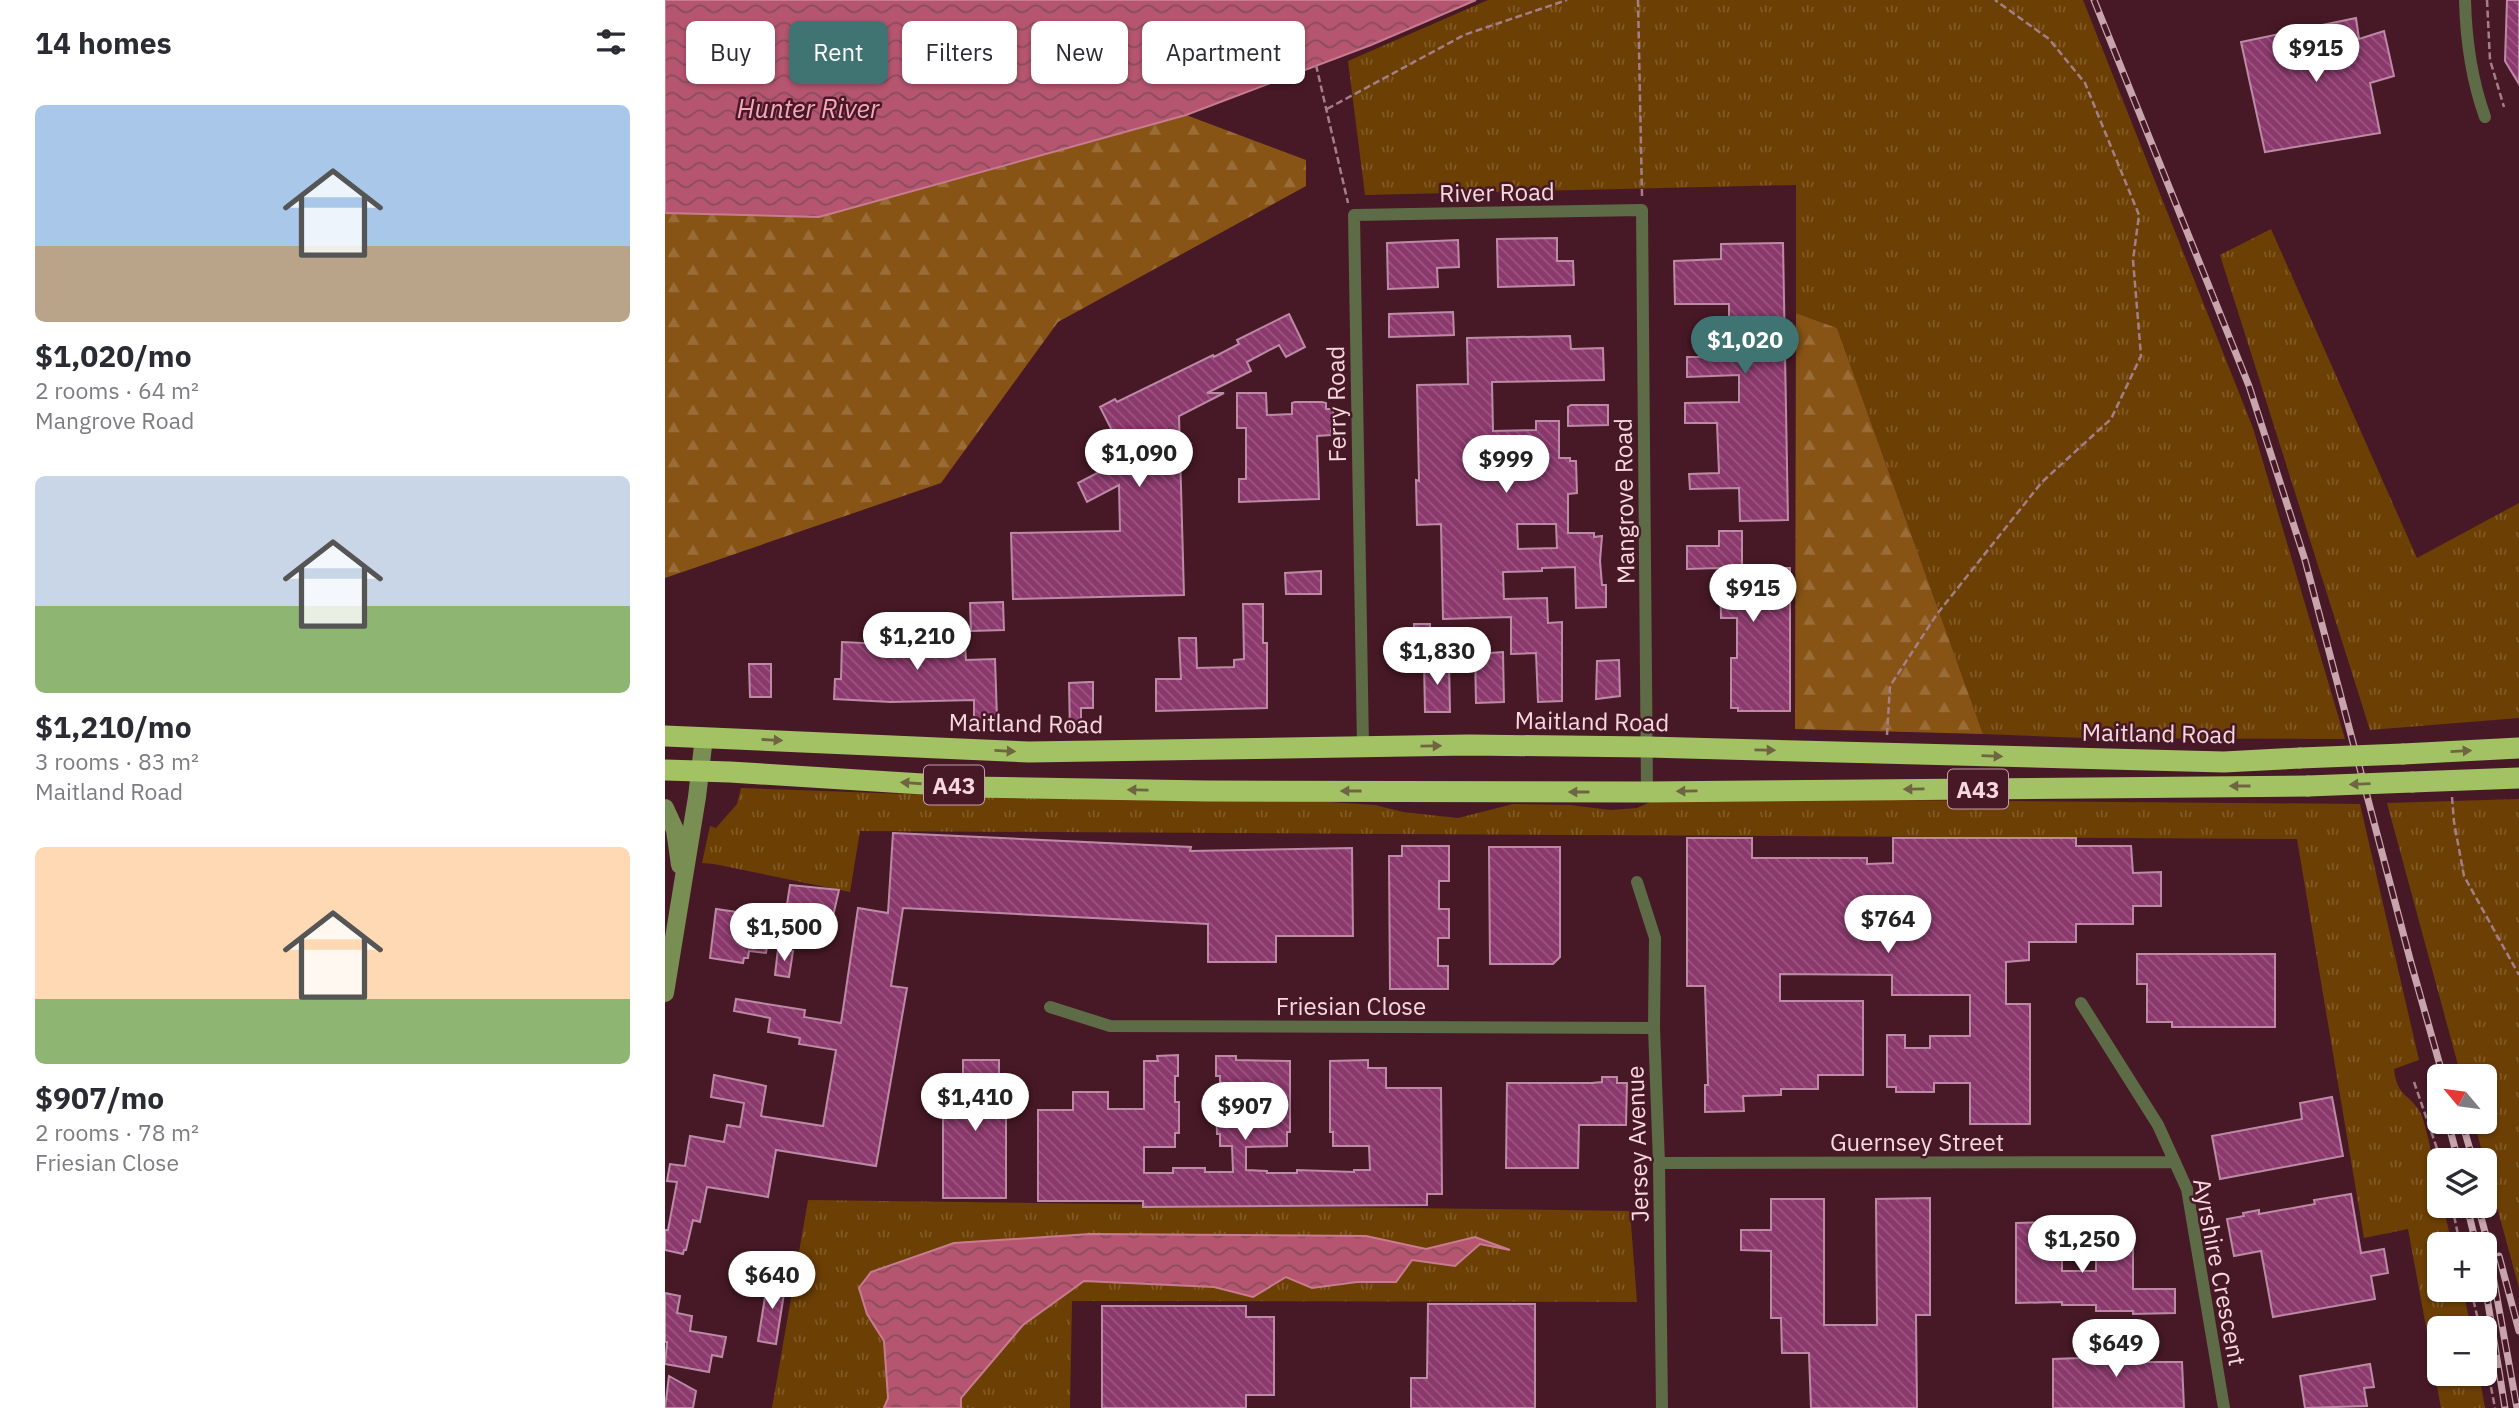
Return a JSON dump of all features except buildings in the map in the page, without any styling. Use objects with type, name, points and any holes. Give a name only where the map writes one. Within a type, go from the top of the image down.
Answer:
[{"type":"highway","name":"Maitland Road","points":[[665,736],[1029,752],[1469,745],[2224,762],[2519,748]]},
{"type":"highway","name":"A43","points":[[665,770],[971,787],[1220,791],[1647,792],[2308,786],[2519,778]]},
{"type":"main road","points":[[665,993],[701,771],[704,737]]},
{"type":"main road","points":[[665,808],[674,830],[683,883]]},
{"type":"street","points":[[2465,0],[2467,48],[2475,87],[2485,117]]},
{"type":"street","name":"River Road","points":[[1354,215],[1642,210]]},
{"type":"street","name":"Mangrove Road","points":[[1642,210],[1647,792]]},
{"type":"street","name":"Ferry Road","points":[[1354,215],[1363,747]]},
{"type":"street","name":"Jersey Avenue","points":[[1637,882],[1655,938],[1654,1028],[1659,1163],[1662,1408]]},
{"type":"street","name":"Ayrshire Crescent","points":[[2081,1003],[2158,1125],[2187,1189],[2224,1408]]},
{"type":"street","name":"Friesian Close","points":[[1051,1007],[1110,1026],[1654,1028]]},
{"type":"street","name":"Guernsey Street","points":[[1659,1163],[2175,1162]]},
{"type":"path","points":[[1327,109],[1464,35],[1567,0]]},
{"type":"path","points":[[1638,0],[1642,210]]},
{"type":"path","points":[[1887,753],[1890,687],[1937,614],[2042,482],[2111,419],[2141,356],[2133,260],[2139,215],[2085,83],[2049,38],[1995,0]]},
{"type":"path","points":[[2487,0],[2490,60],[2504,107]]},
{"type":"path","points":[[1316,65],[1347,200],[1354,215]]},
{"type":"path","points":[[2451,780],[2454,822],[2464,876],[2519,975]]},
{"type":"path","points":[[2414,1082],[2437,1148]]},
{"type":"path","points":[[2491,1386],[2495,1408]]},
{"type":"green space","points":[[1488,0],[2083,0],[2253,428],[2345,739],[2085,738],[1983,734],[1837,328],[1796,313],[1796,185],[1365,195],[1348,61]]},
{"type":"green space","points":[[1186,115],[1306,160],[1306,186],[1058,322],[941,483],[665,578],[665,213],[819,217]]},
{"type":"green space","points":[[2271,229],[2417,558],[2519,503],[2519,718],[2370,730],[2220,255]]},
{"type":"green space","points":[[1796,313],[1837,328],[1983,734],[1795,729]]},
{"type":"green space","points":[[741,788],[987,797],[1282,799],[1375,805],[1403,812],[1458,818],[1513,804],[1570,805],[1611,810],[1637,808],[1659,798],[2360,804],[2419,1060],[2394,1069],[2401,1091],[2421,1114],[2430,1145],[2431,1148],[2427,1148],[2427,1218],[2446,1218],[2449,1232],[2427,1232],[2427,1302],[2466,1302],[2468,1316],[2427,1316],[2427,1332],[2408,1229],[2364,1238],[2297,839],[860,831],[850,892],[702,863],[710,826],[716,828],[737,804]]},
{"type":"green space","points":[[2519,799],[2519,1288],[2497,1207],[2497,1148],[2481,1148],[2477,1134],[2497,1134],[2497,1064],[2458,1064],[2387,803]]},
{"type":"green space","points":[[808,1200],[1630,1211],[1637,1302],[1072,1301],[1070,1408],[772,1408]]},
{"type":"green space","points":[[2437,1386],[2481,1386],[2485,1408],[2441,1408]]},
{"type":"water","name":"Hunter River","points":[[665,0],[1476,0],[1305,70],[1305,21],[1142,21],[1142,84],[1268,84],[1186,115],[819,217],[665,213]]},
{"type":"water","points":[[1090,1234],[1366,1236],[1426,1249],[1475,1237],[1510,1250],[1480,1244],[1455,1266],[1412,1260],[1396,1282],[1357,1282],[1312,1288],[1286,1277],[1253,1297],[1214,1287],[1084,1281],[1023,1325],[961,1398],[961,1408],[884,1408],[888,1398],[884,1341],[867,1314],[859,1288],[871,1272],[954,1243]]},
{"type":"railway","points":[[2094,0],[2249,386],[2305,560],[2440,1064]]},
{"type":"railway","points":[[2451,1134],[2455,1148]]},
{"type":"railway","points":[[2465,1134],[2470,1148]]},
{"type":"railway","points":[[2470,1218],[2473,1232]]},
{"type":"railway","points":[[2481,1218],[2485,1232]]},
{"type":"railway","points":[[2499,1256],[2519,1331]]},
{"type":"railway","points":[[2497,1298],[2517,1408]]},
{"type":"railway","points":[[2488,1302],[2505,1408]]}]
